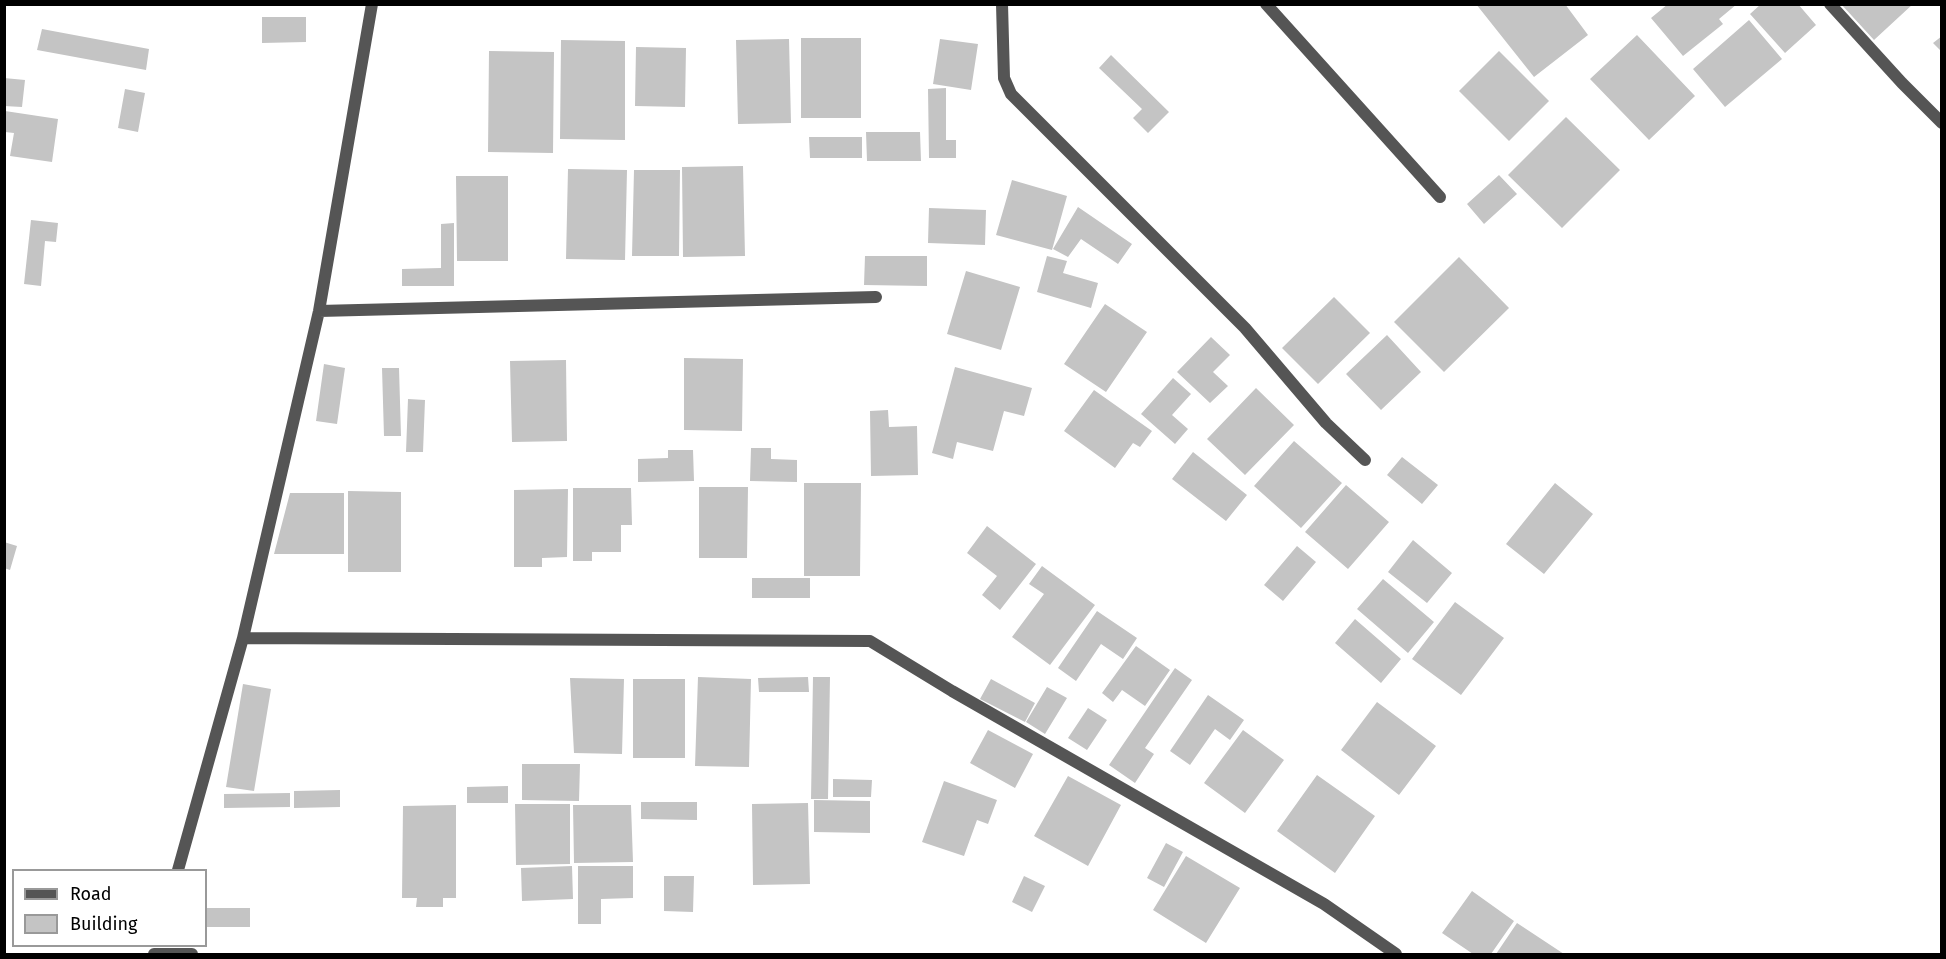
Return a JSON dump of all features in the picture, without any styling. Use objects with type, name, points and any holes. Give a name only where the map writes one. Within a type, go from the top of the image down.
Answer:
[{"type":"street","points":[[178,869],[243,638],[319,311],[372,4]]},
{"type":"street","points":[[1002,4],[1004,78],[1011,94],[1245,328],[1326,423],[1365,460]]},
{"type":"street","points":[[1266,4],[1440,197]]},
{"type":"street","points":[[1830,4],[1941,123]]},
{"type":"street","points":[[319,311],[876,297]]},
{"type":"street","points":[[243,638],[870,641],[952,691],[1324,904],[1395,954]]},
{"type":"street","points":[[155,951],[192,954]]},
{"type":"building","points":[[1476,4],[1565,4],[1588,35],[1534,77]]},
{"type":"building","points":[[1668,4],[1737,4],[1719,19],[1723,24],[1683,56],[1651,18]]},
{"type":"building","points":[[1761,4],[1798,4],[1816,25],[1785,53],[1750,14]]},
{"type":"building","points":[[1841,4],[1913,4],[1874,40]]},
{"type":"building","points":[[262,17],[306,17],[306,42],[262,43]]},
{"type":"building","points":[[1749,20],[1782,59],[1725,107],[1693,69]]},
{"type":"building","points":[[42,29],[149,49],[146,70],[37,50]]},
{"type":"building","points":[[1637,35],[1695,96],[1649,140],[1590,79]]},
{"type":"building","points":[[1942,36],[1942,52],[1933,43]]},
{"type":"building","points":[[801,38],[861,38],[861,118],[801,118]]},
{"type":"building","points":[[789,39],[791,123],[738,124],[736,40]]},
{"type":"building","points":[[940,39],[978,44],[971,90],[933,84]]},
{"type":"building","points":[[561,40],[625,41],[625,140],[560,139]]},
{"type":"building","points":[[636,47],[686,48],[685,107],[635,106]]},
{"type":"building","points":[[489,51],[554,52],[553,153],[488,152]]},
{"type":"building","points":[[1499,51],[1549,101],[1509,141],[1459,91]]},
{"type":"building","points":[[1111,55],[1169,112],[1148,133],[1133,118],[1142,109],[1099,68]]},
{"type":"building","points":[[4,78],[25,80],[22,107],[4,106]]},
{"type":"building","points":[[946,88],[946,140],[956,140],[956,158],[929,158],[928,89]]},
{"type":"building","points":[[125,89],[145,93],[138,132],[118,128]]},
{"type":"building","points":[[5,111],[58,119],[52,162],[10,156],[14,133],[5,132]]},
{"type":"building","points":[[1566,117],[1620,170],[1562,228],[1508,175]]},
{"type":"building","points":[[866,132],[920,132],[921,161],[867,161]]},
{"type":"building","points":[[809,137],[862,137],[862,158],[810,158]]},
{"type":"building","points":[[743,166],[745,256],[683,257],[682,167]]},
{"type":"building","points":[[568,169],[627,170],[625,260],[566,259]]},
{"type":"building","points":[[634,170],[680,170],[679,256],[632,256]]},
{"type":"building","points":[[1499,175],[1517,194],[1484,224],[1467,204]]},
{"type":"building","points":[[456,176],[508,176],[508,261],[457,261]]},
{"type":"building","points":[[1012,180],[1067,196],[1052,250],[996,235]]},
{"type":"building","points":[[1078,207],[1132,244],[1118,264],[1081,239],[1068,257],[1053,249]]},
{"type":"building","points":[[929,208],[986,210],[985,245],[928,243]]},
{"type":"building","points":[[31,220],[58,223],[56,242],[45,241],[41,286],[24,284]]},
{"type":"building","points":[[454,223],[454,286],[402,286],[402,269],[441,268],[441,224]]},
{"type":"building","points":[[865,256],[927,256],[927,286],[864,285]]},
{"type":"building","points":[[1047,256],[1067,261],[1063,273],[1098,283],[1091,308],[1037,292]]},
{"type":"building","points":[[1459,257],[1509,308],[1444,372],[1394,322]]},
{"type":"building","points":[[966,271],[1020,287],[1001,350],[947,334]]},
{"type":"building","points":[[1334,297],[1370,333],[1318,384],[1282,348]]},
{"type":"building","points":[[1105,304],[1147,332],[1106,392],[1064,364]]},
{"type":"building","points":[[1387,335],[1421,372],[1381,410],[1346,374]]},
{"type":"building","points":[[1211,337],[1230,355],[1213,372],[1228,386],[1210,403],[1177,372]]},
{"type":"building","points":[[684,358],[743,359],[742,431],[684,430]]},
{"type":"building","points":[[566,360],[567,441],[512,442],[510,361]]},
{"type":"building","points":[[324,364],[345,368],[337,424],[316,421]]},
{"type":"building","points":[[955,367],[1032,388],[1024,416],[1004,411],[993,451],[957,442],[953,459],[932,453]]},
{"type":"building","points":[[382,368],[399,368],[401,436],[384,436]]},
{"type":"building","points":[[1173,378],[1191,394],[1172,415],[1188,429],[1175,444],[1141,414]]},
{"type":"building","points":[[1256,388],[1294,425],[1245,475],[1207,439]]},
{"type":"building","points":[[1094,390],[1152,431],[1140,447],[1133,443],[1115,468],[1064,431]]},
{"type":"building","points":[[408,399],[425,400],[423,452],[406,452]]},
{"type":"building","points":[[888,410],[889,427],[917,426],[918,475],[871,476],[870,411]]},
{"type":"building","points":[[1294,441],[1342,483],[1301,528],[1254,486]]},
{"type":"building","points":[[751,448],[771,448],[771,459],[797,460],[797,482],[750,481]]},
{"type":"building","points":[[668,450],[693,450],[694,481],[638,482],[638,459],[668,458]]},
{"type":"building","points":[[1193,452],[1247,495],[1226,521],[1172,479]]},
{"type":"building","points":[[1402,457],[1438,485],[1422,504],[1387,475]]},
{"type":"building","points":[[804,483],[861,483],[860,576],[804,576]]},
{"type":"building","points":[[1555,483],[1593,514],[1544,574],[1506,544]]},
{"type":"building","points":[[1346,485],[1389,522],[1348,569],[1305,532]]},
{"type":"building","points":[[699,487],[748,487],[747,558],[699,558]]},
{"type":"building","points":[[573,488],[631,488],[632,525],[621,525],[621,552],[592,552],[592,561],[573,561]]},
{"type":"building","points":[[568,489],[567,557],[542,558],[542,567],[514,567],[514,490]]},
{"type":"building","points":[[348,491],[401,492],[401,572],[348,572]]},
{"type":"building","points":[[290,493],[344,493],[344,554],[274,554]]},
{"type":"building","points":[[987,526],[1036,564],[1000,610],[982,595],[997,576],[967,553]]},
{"type":"building","points":[[1413,540],[1452,573],[1427,603],[1388,572]]},
{"type":"building","points":[[4,542],[17,546],[10,570],[4,568]]},
{"type":"building","points":[[1297,546],[1316,562],[1283,601],[1264,585]]},
{"type":"building","points":[[1042,566],[1095,605],[1050,665],[1012,637],[1044,594],[1029,584]]},
{"type":"building","points":[[752,578],[810,578],[810,598],[752,598]]},
{"type":"building","points":[[1383,579],[1434,622],[1408,653],[1357,609]]},
{"type":"building","points":[[1455,602],[1504,638],[1461,695],[1412,659]]},
{"type":"building","points":[[1097,611],[1137,638],[1123,659],[1101,644],[1076,681],[1058,668]]},
{"type":"building","points":[[1355,619],[1401,659],[1381,683],[1335,643]]},
{"type":"building","points":[[1136,646],[1170,670],[1145,706],[1122,690],[1113,702],[1102,693]]},
{"type":"building","points":[[1175,668],[1192,680],[1145,748],[1154,754],[1135,783],[1109,765]]},
{"type":"building","points":[[698,677],[751,679],[749,767],[695,766]]},
{"type":"building","points":[[808,677],[809,692],[759,692],[758,678]]},
{"type":"building","points":[[813,677],[830,677],[828,799],[811,799]]},
{"type":"building","points":[[570,678],[624,679],[622,754],[574,753]]},
{"type":"building","points":[[633,679],[685,679],[685,758],[633,758]]},
{"type":"building","points":[[991,679],[1035,703],[1025,722],[980,699]]},
{"type":"building","points":[[243,684],[271,689],[254,791],[226,787]]},
{"type":"building","points":[[1047,687],[1067,698],[1045,734],[1026,722]]},
{"type":"building","points":[[1208,695],[1244,720],[1230,740],[1215,729],[1190,765],[1170,751]]},
{"type":"building","points":[[1377,702],[1436,746],[1399,795],[1341,750]]},
{"type":"building","points":[[1088,708],[1107,720],[1087,750],[1068,738]]},
{"type":"building","points":[[988,730],[1033,754],[1015,788],[970,763]]},
{"type":"building","points":[[1243,730],[1284,760],[1245,813],[1204,783]]},
{"type":"building","points":[[522,764],[580,764],[579,801],[522,800]]},
{"type":"building","points":[[1317,775],[1375,816],[1335,873],[1277,831]]},
{"type":"building","points":[[1068,776],[1121,805],[1088,866],[1034,836]]},
{"type":"building","points":[[833,779],[872,780],[871,797],[833,797]]},
{"type":"building","points":[[944,781],[997,800],[988,824],[977,820],[964,856],[922,842]]},
{"type":"building","points":[[508,786],[508,803],[467,803],[467,787]]},
{"type":"building","points":[[340,790],[340,807],[294,808],[294,791]]},
{"type":"building","points":[[290,793],[290,807],[224,808],[224,794]]},
{"type":"building","points":[[814,800],[870,801],[870,833],[814,832]]},
{"type":"building","points":[[641,802],[697,802],[697,820],[641,819]]},
{"type":"building","points":[[808,803],[810,884],[753,885],[752,804]]},
{"type":"building","points":[[515,804],[570,804],[570,864],[516,865]]},
{"type":"building","points":[[456,805],[456,898],[443,898],[443,907],[416,907],[417,898],[402,898],[403,806]]},
{"type":"building","points":[[573,805],[631,805],[633,862],[574,863]]},
{"type":"building","points":[[1166,843],[1183,852],[1164,887],[1147,878]]},
{"type":"building","points":[[1186,856],[1240,888],[1206,943],[1153,910]]},
{"type":"building","points":[[572,866],[573,899],[522,901],[521,868]]},
{"type":"building","points":[[578,866],[633,866],[633,898],[601,899],[601,924],[578,924]]},
{"type":"building","points":[[664,876],[694,876],[693,912],[664,911]]},
{"type":"building","points":[[1024,876],[1045,886],[1032,912],[1012,902]]},
{"type":"building","points":[[1472,891],[1514,921],[1491,954],[1473,954],[1442,933]]},
{"type":"building","points":[[207,908],[250,908],[250,927],[207,927]]},
{"type":"building","points":[[1517,923],[1564,954],[1496,954]]}]
